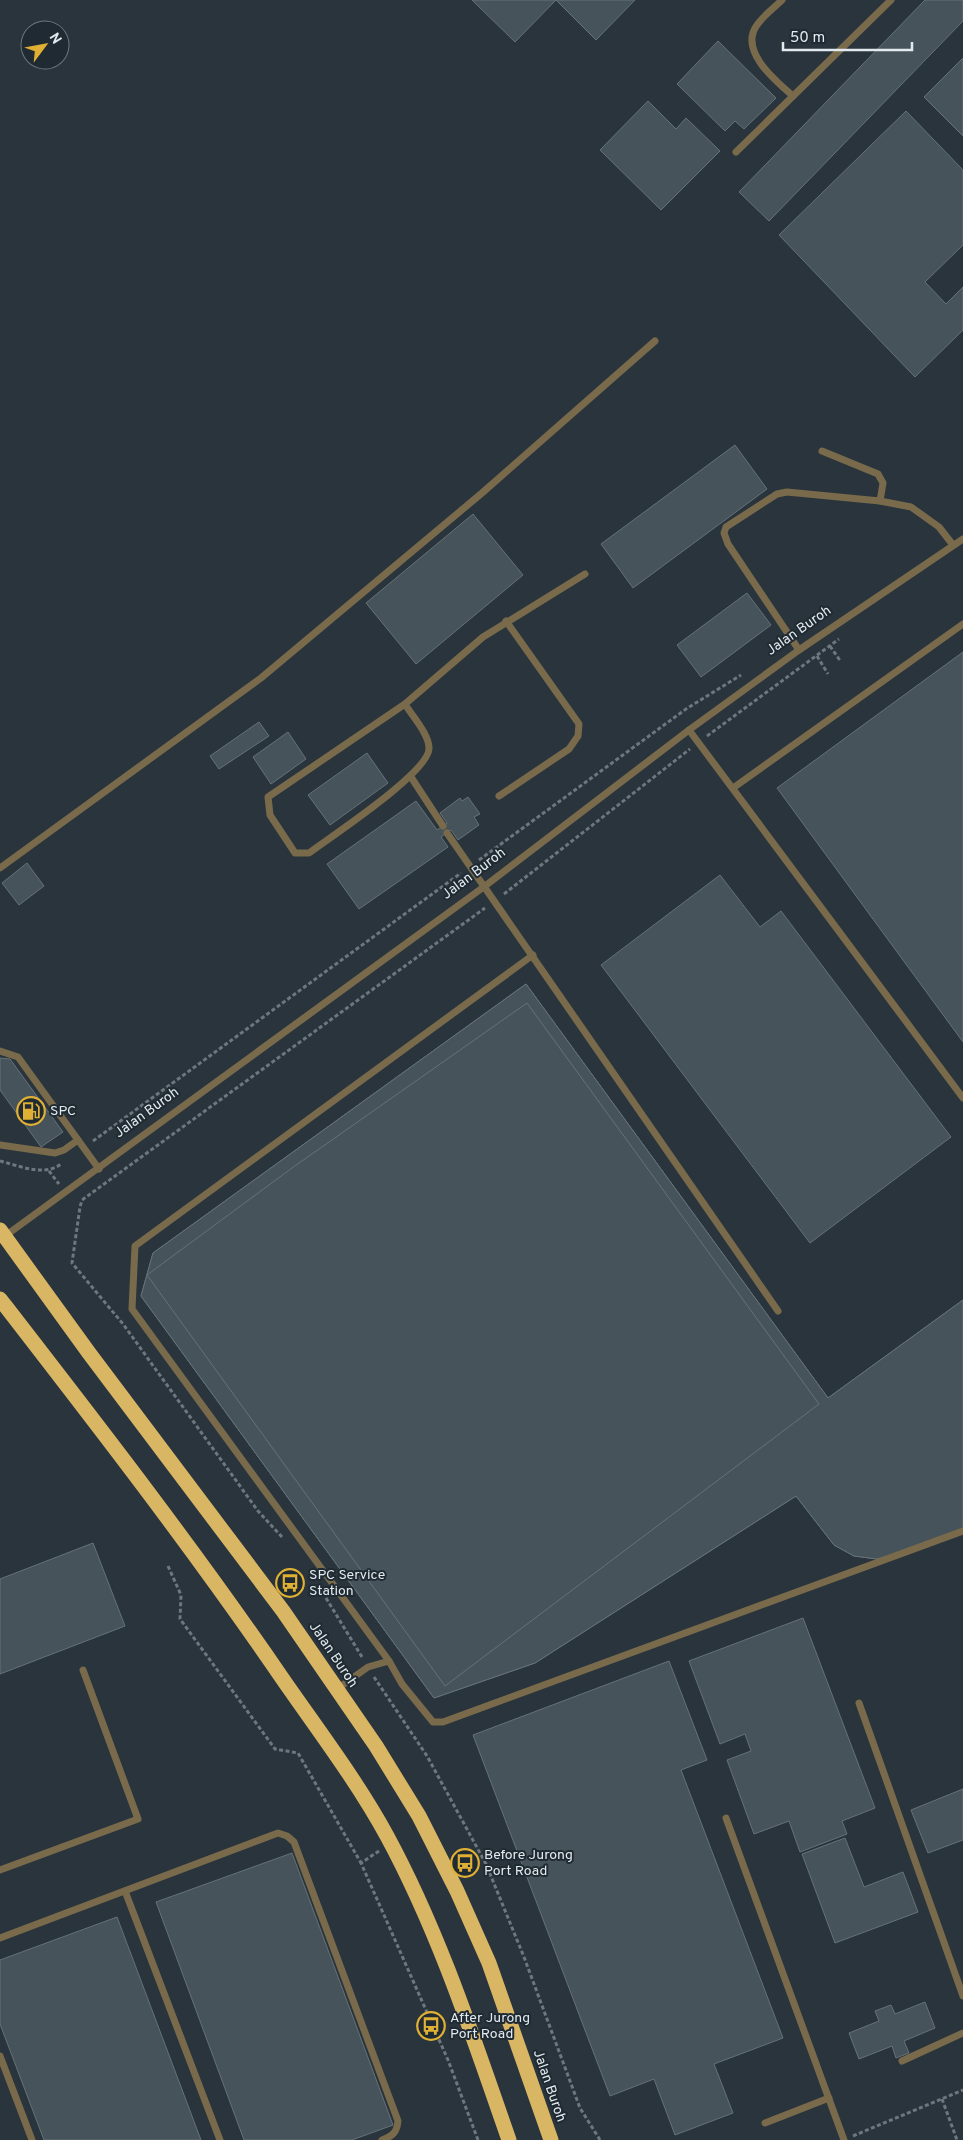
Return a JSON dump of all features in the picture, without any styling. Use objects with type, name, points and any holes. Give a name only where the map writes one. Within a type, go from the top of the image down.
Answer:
[{"type":"highway","name":"Jalan Buroh","points":[[2,1233],[89,1353],[283,1611],[376,1746],[419,1816],[457,1891],[489,1963],[551,2140]]},
{"type":"highway","points":[[0,1299],[251,1633],[343,1766],[390,1843],[422,1905],[467,2019],[509,2140]]},
{"type":"highway","points":[[542,2117],[564,2140]]},
{"type":"lane","points":[[782,0],[757,25],[753,42],[756,58],[764,69],[793,96]]},
{"type":"lane","points":[[736,152],[891,0]]},
{"type":"lane","points":[[0,868],[261,678],[482,492],[655,341]]},
{"type":"lane","points":[[822,451],[878,474],[883,482],[880,501]]},
{"type":"lane","points":[[799,650],[728,544],[724,533],[726,527],[777,494],[787,492],[880,501],[911,507],[923,514],[939,528],[953,545]]},
{"type":"lane","name":"Jalan Buroh","points":[[2,1233],[99,1169],[485,886],[689,730],[799,650],[963,539]]},
{"type":"lane","points":[[405,704],[427,740],[428,756],[411,777],[309,853],[303,855],[295,853],[270,815],[267,805],[268,797],[405,704],[482,637],[585,574]]},
{"type":"lane","points":[[499,796],[568,748],[578,736],[579,724],[506,621]]},
{"type":"lane","points":[[732,788],[963,624]]},
{"type":"lane","points":[[689,730],[963,1098]]},
{"type":"lane","points":[[411,777],[778,1311]]},
{"type":"lane","points":[[533,955],[135,1246],[132,1309],[389,1661],[402,1684],[433,1722],[443,1722],[963,1531]]},
{"type":"lane","points":[[0,1051],[18,1057],[99,1169]]},
{"type":"lane","points":[[0,1145],[55,1153],[64,1150],[78,1140]]},
{"type":"lane","points":[[337,1689],[368,1667],[389,1661]]},
{"type":"lane","points":[[0,1870],[138,1819],[83,1670]]},
{"type":"lane","points":[[859,1702],[963,1996]]},
{"type":"lane","points":[[726,1818],[844,2140]]},
{"type":"lane","points":[[0,1938],[278,1833],[287,1836],[294,1842],[398,2121],[397,2130],[391,2137],[382,2140]]},
{"type":"lane","points":[[125,1891],[220,2140]]},
{"type":"lane","points":[[902,2061],[963,2033]]},
{"type":"lane","points":[[0,2056],[32,2140]]},
{"type":"lane","points":[[764,2123],[829,2098]]},
{"type":"path","points":[[288,1544],[258,1511],[123,1324],[72,1263],[82,1200],[495,901],[698,742],[846,635]]},
{"type":"path","points":[[830,646],[841,662]]},
{"type":"path","points":[[817,656],[828,674]]},
{"type":"path","points":[[168,1566],[181,1595],[180,1618],[275,1749],[298,1753],[361,1863],[448,2060],[478,2140]]},
{"type":"path","points":[[326,1597],[368,1667],[426,1756],[486,1864],[524,1957],[580,2108],[600,2140]]},
{"type":"path","points":[[361,1863],[390,1843]]},
{"type":"path","points":[[844,2140],[963,2090]]},
{"type":"path","points":[[942,2099],[957,2140]]},
{"type":"building","points":[[472,0],[556,0],[515,42]]},
{"type":"building","points":[[556,0],[635,0],[596,40]]},
{"type":"building","points":[[925,0],[963,0],[963,21],[769,221],[739,192]]},
{"type":"building","points":[[718,41],[776,98],[744,129],[735,121],[725,131],[677,84]]},
{"type":"building","points":[[963,58],[963,136],[924,97]]},
{"type":"building","points":[[648,101],[676,129],[686,118],[720,151],[661,210],[600,150]]},
{"type":"building","points":[[906,111],[963,170],[963,245],[925,282],[946,304],[963,287],[963,330],[915,377],[779,235]]},
{"type":"building","points":[[735,445],[767,489],[633,588],[601,544]]},
{"type":"building","points":[[473,514],[523,575],[416,664],[366,603]]},
{"type":"building","points":[[747,593],[771,625],[701,677],[677,645]]},
{"type":"building","points":[[963,652],[963,1042],[777,788]]},
{"type":"building","points":[[259,722],[269,736],[219,769],[210,756]]},
{"type":"building","points":[[288,732],[306,759],[271,784],[253,757]]},
{"type":"building","points":[[367,753],[388,783],[330,825],[308,795]]},
{"type":"building","points":[[468,797],[480,814],[474,817],[479,825],[458,840],[451,830],[441,837],[448,847],[359,909],[327,864],[416,801],[437,830],[447,823],[440,813],[460,798],[462,801]]},
{"type":"building","points":[[27,863],[44,886],[19,905],[2,883]]},
{"type":"building","points":[[720,875],[760,927],[781,911],[951,1137],[810,1243],[601,965]]},
{"type":"building","points":[[526,984],[828,1398],[963,1300],[963,1364],[846,1449],[839,1460],[839,1473],[861,1501],[874,1507],[884,1506],[963,1477],[963,1529],[900,1553],[877,1559],[854,1556],[834,1545],[796,1496],[535,1663],[434,1698],[141,1296],[153,1253]]},
{"type":"building","points":[[526,984],[828,1398],[963,1300],[963,1529],[900,1553],[877,1559],[854,1556],[834,1545],[796,1496],[535,1663],[434,1698],[141,1296],[153,1253]]},
{"type":"building","points":[[527,1003],[819,1404],[445,1686],[147,1275],[292,1168]]},
{"type":"building","name":"SPC","points":[[0,1058],[10,1059],[63,1132],[41,1147],[0,1090]]},
{"type":"building","points":[[93,1543],[125,1626],[0,1674],[0,1579]]},
{"type":"building","points":[[803,1618],[875,1808],[842,1821],[847,1834],[800,1852],[789,1821],[754,1834],[727,1760],[751,1751],[745,1734],[720,1744],[689,1661]]},
{"type":"building","points":[[669,1661],[707,1760],[681,1770],[783,2038],[714,2064],[733,2113],[675,2135],[654,2079],[610,2096],[473,1735]]},
{"type":"building","points":[[963,1789],[963,1840],[928,1853],[911,1810]]},
{"type":"building","points":[[845,1838],[864,1887],[903,1872],[918,1912],[835,1943],[802,1854]]},
{"type":"building","points":[[292,1853],[393,2125],[352,2140],[244,2140],[156,1902]]},
{"type":"building","points":[[117,1917],[201,2140],[44,2140],[0,2024],[0,1960]]},
{"type":"building","points":[[925,2002],[935,2028],[904,2041],[909,2053],[896,2058],[892,2046],[859,2059],[849,2033],[879,2021],[875,2011],[891,2005],[895,2014]]},
{"type":"place","name":"SPC","points":[[31,1111]]},
{"type":"place","name":"SPC Service Station","points":[[290,1583]]},
{"type":"place","name":"Before Jurong Port Road","points":[[465,1863]]},
{"type":"place","name":"After Jurong Port Road","points":[[431,2026]]}]
